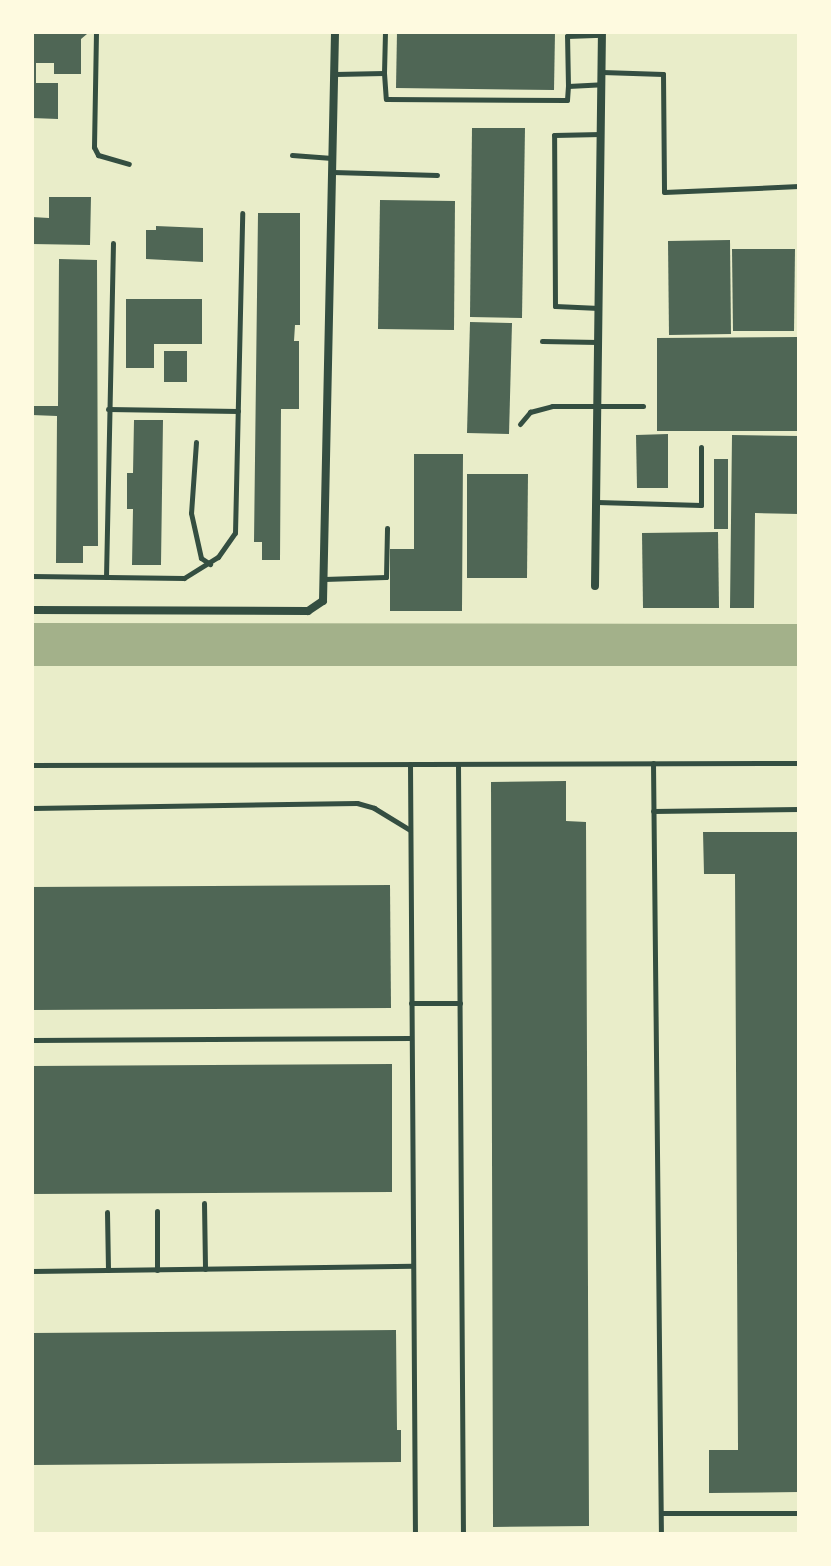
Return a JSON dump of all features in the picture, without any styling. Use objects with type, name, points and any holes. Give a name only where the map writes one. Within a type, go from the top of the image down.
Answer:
[{"type":"street","points":[[32,610],[308,611],[323,601],[335,32]]},
{"type":"street","points":[[595,586],[602,33]]},
{"type":"lane","points":[[96,32],[94,147],[98,155],[129,164]]},
{"type":"lane","points":[[385,32],[386,99],[567,100],[567,36],[602,33]]},
{"type":"lane","points":[[602,72],[663,74],[664,192],[799,186]]},
{"type":"lane","points":[[334,74],[384,73]]},
{"type":"lane","points":[[568,86],[602,84]]},
{"type":"lane","points":[[599,308],[555,306],[554,135],[602,134]]},
{"type":"lane","points":[[292,155],[332,158]]},
{"type":"lane","points":[[332,172],[437,175]]},
{"type":"lane","points":[[32,576],[184,578],[210,564],[235,533],[242,213]]},
{"type":"lane","points":[[106,577],[113,243]]},
{"type":"lane","points":[[542,341],[599,342]]},
{"type":"lane","points":[[520,424],[530,412],[552,406],[643,406]]},
{"type":"lane","points":[[108,409],[238,411]]},
{"type":"lane","points":[[196,442],[191,513],[201,558],[210,564]]},
{"type":"lane","points":[[597,502],[701,505],[701,447]]},
{"type":"lane","points":[[324,579],[386,577],[387,528]]},
{"type":"lane","points":[[653,763],[661,1534]]},
{"type":"lane","points":[[32,765],[799,763]]},
{"type":"lane","points":[[410,764],[415,1534]]},
{"type":"lane","points":[[458,764],[463,1534]]},
{"type":"lane","points":[[32,808],[357,803],[374,808],[410,830]]},
{"type":"lane","points":[[653,811],[799,809]]},
{"type":"lane","points":[[411,1003],[460,1003]]},
{"type":"lane","points":[[32,1040],[411,1038]]},
{"type":"lane","points":[[204,1203],[205,1269]]},
{"type":"lane","points":[[157,1211],[157,1270]]},
{"type":"lane","points":[[107,1212],[108,1270]]},
{"type":"lane","points":[[32,1271],[413,1266]]},
{"type":"lane","points":[[661,1513],[799,1513]]},
{"type":"shaded area","points":[[32,623],[799,624],[799,666],[32,666]]},
{"type":"building","points":[[32,32],[87,34],[81,39],[81,74],[54,74],[54,63],[36,63],[36,83],[58,83],[58,119],[32,118]]},
{"type":"building","points":[[397,32],[555,32],[554,90],[396,88]]},
{"type":"building","points":[[472,128],[525,128],[522,318],[470,317]]},
{"type":"building","points":[[49,197],[91,197],[90,245],[32,244],[32,217],[49,218]]},
{"type":"building","points":[[380,200],[455,201],[454,330],[378,329]]},
{"type":"building","points":[[258,213],[300,213],[300,325],[295,325],[294,341],[299,341],[299,409],[281,409],[280,560],[262,560],[262,542],[254,542]]},
{"type":"building","points":[[156,226],[203,228],[203,262],[146,259],[146,230],[156,230]]},
{"type":"building","points":[[730,240],[731,334],[669,335],[668,241]]},
{"type":"building","points":[[732,249],[795,249],[794,331],[733,331]]},
{"type":"building","points":[[59,259],[97,260],[98,546],[83,546],[83,563],[56,563],[57,416],[32,415],[32,406],[58,406]]},
{"type":"building","points":[[126,299],[202,299],[202,344],[154,344],[154,368],[126,368]]},
{"type":"building","points":[[470,322],[512,323],[509,434],[467,433]]},
{"type":"building","points":[[799,337],[799,431],[657,431],[657,338]]},
{"type":"building","points":[[164,351],[187,351],[187,382],[164,382]]},
{"type":"building","points":[[134,420],[163,420],[161,565],[132,565],[133,509],[127,509],[127,473],[133,473]]},
{"type":"building","points":[[668,434],[668,488],[637,488],[636,435]]},
{"type":"building","points":[[732,435],[799,436],[799,514],[755,513],[754,608],[730,608]]},
{"type":"building","points":[[414,454],[463,454],[462,611],[390,611],[390,549],[414,549]]},
{"type":"building","points":[[714,459],[728,459],[728,529],[714,529]]},
{"type":"building","points":[[467,474],[528,474],[527,578],[467,578]]},
{"type":"building","points":[[718,532],[719,608],[643,608],[642,533]]},
{"type":"building","points":[[566,781],[566,821],[586,822],[589,1526],[493,1527],[491,782]]},
{"type":"building","points":[[703,832],[799,832],[799,1492],[709,1493],[709,1450],[738,1450],[735,874],[704,874]]},
{"type":"building","points":[[390,885],[391,1008],[32,1010],[32,887]]},
{"type":"building","points":[[392,1064],[392,1192],[32,1194],[32,1066]]},
{"type":"building","points":[[396,1330],[397,1430],[401,1430],[401,1462],[32,1465],[32,1333]]}]
